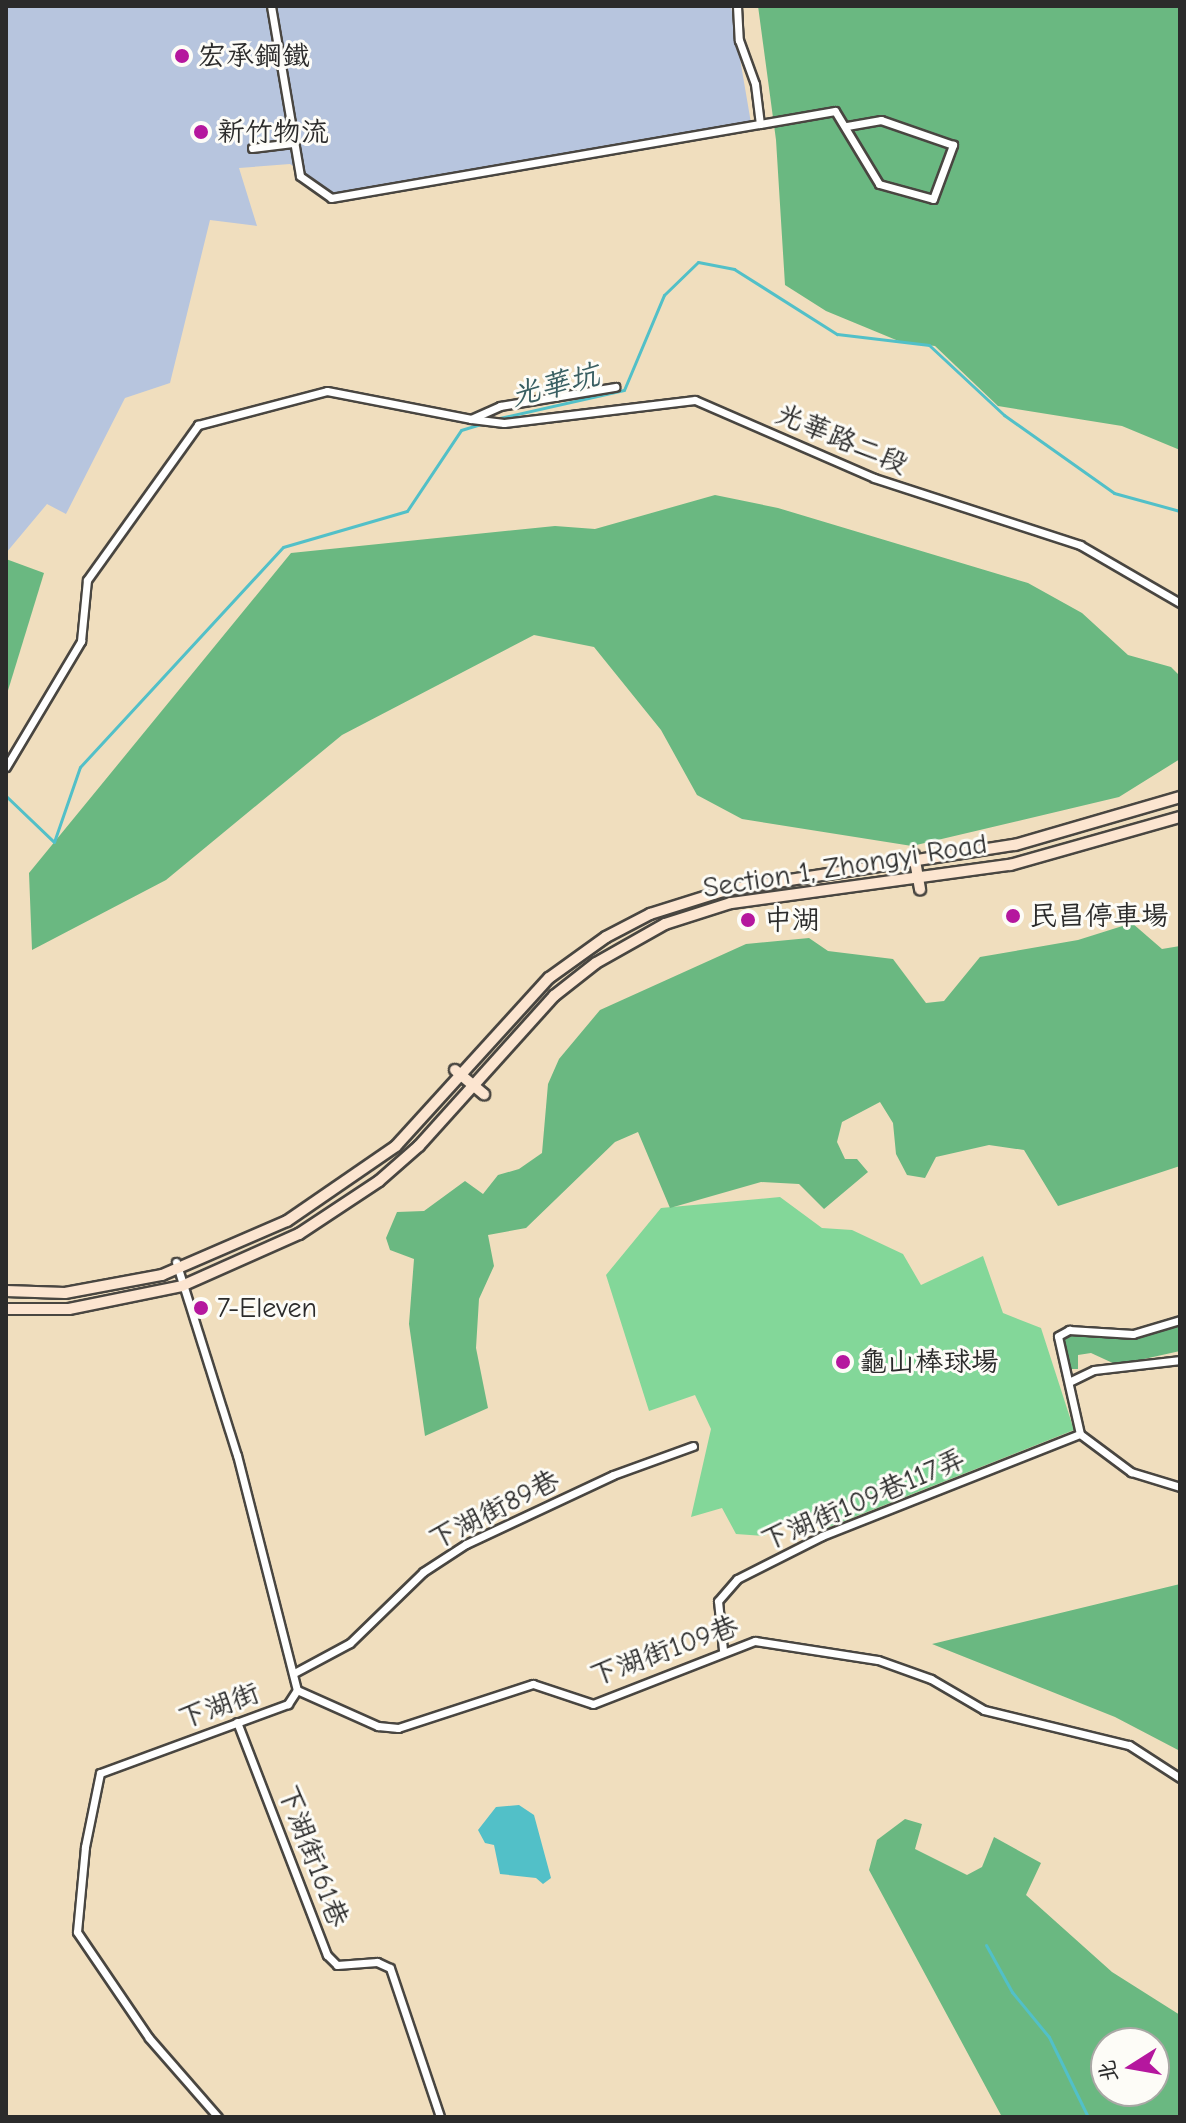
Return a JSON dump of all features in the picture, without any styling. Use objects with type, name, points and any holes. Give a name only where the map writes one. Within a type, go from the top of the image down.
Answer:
[{"type":"main road","name":"Section 1, Zhongyi Road","points":[[6,1291],[65,1293],[145,1279],[259,1236],[357,1176],[415,1129],[458,1073],[549,978],[631,921],[726,890],[1015,845],[1180,797]]},
{"type":"main road","name":"Section 1, Zhongyi Road","points":[[6,1309],[69,1309],[182,1286],[247,1261],[332,1215],[403,1162],[554,996],[636,937],[731,903],[919,885],[1010,865],[1180,817]]},
{"type":"main road","points":[[915,859],[919,885]]},
{"type":"main road","points":[[458,1073],[484,1094]]},
{"type":"street","points":[[271,6],[300,176],[331,198],[835,111],[879,184],[933,199],[953,145],[881,120],[846,126]]},
{"type":"street","points":[[737,6],[739,40],[755,84],[760,124]]},
{"type":"street","points":[[252,148],[293,143]]},
{"type":"street","points":[[471,419],[500,406],[615,387]]},
{"type":"street","name":"光華路二段","points":[[6,767],[81,641],[87,580],[198,425],[327,391],[504,423],[695,400],[874,478],[1080,545],[1180,603]]},
{"type":"street","name":"下湖街","points":[[177,1266],[237,1455],[296,1672],[297,1690],[288,1704],[100,1773],[77,1909],[77,1932],[149,2038],[218,2117]]},
{"type":"street","points":[[1180,1320],[1133,1334],[1062,1332],[1057,1341],[1071,1381],[1080,1434],[1131,1472],[1180,1487]]},
{"type":"street","points":[[1071,1381],[1094,1370],[1180,1360]]},
{"type":"street","name":"下湖街109巷117弄","points":[[723,1650],[718,1601],[737,1579],[834,1531],[1080,1434]]},
{"type":"street","name":"下湖街89巷","points":[[296,1672],[350,1643],[423,1572],[466,1544],[613,1475],[693,1446]]},
{"type":"street","name":"下湖街109巷","points":[[297,1690],[378,1726],[398,1728],[533,1684],[593,1704],[723,1650],[755,1641],[878,1660],[931,1679],[984,1710],[1129,1745],[1152,1755],[1180,1778]]},
{"type":"street","name":"下湖街161巷","points":[[237,1722],[327,1955],[337,1965],[377,1962],[390,1968],[440,2117]]},
{"type":"shaded area","points":[[6,6],[731,6],[751,123],[334,194],[290,164],[239,168],[257,226],[210,220],[170,383],[125,398],[66,514],[47,504],[6,553]]},
{"type":"green space","points":[[758,6],[1180,6],[1180,450],[1122,426],[998,406],[935,346],[901,342],[826,311],[785,285],[776,140]]},
{"type":"green space","points":[[715,495],[778,508],[1028,583],[1082,613],[1128,655],[1171,667],[1180,676],[1180,759],[1119,797],[912,846],[742,819],[697,795],[661,730],[594,647],[534,635],[342,735],[166,880],[32,950],[29,873],[291,553],[555,526],[595,529]]},
{"type":"green space","points":[[6,559],[44,573],[6,697]]},
{"type":"green space","points":[[1132,923],[1162,949],[1180,946],[1180,1166],[1058,1206],[1024,1150],[989,1145],[936,1157],[925,1178],[907,1175],[896,1154],[893,1123],[880,1102],[842,1122],[837,1142],[845,1159],[857,1159],[868,1172],[824,1209],[799,1184],[761,1182],[670,1208],[638,1132],[615,1142],[526,1228],[488,1235],[494,1266],[479,1299],[476,1348],[488,1408],[425,1436],[409,1324],[414,1259],[390,1250],[386,1238],[397,1212],[424,1211],[465,1181],[483,1194],[498,1175],[519,1169],[542,1153],[548,1084],[559,1059],[600,1010],[746,944],[809,938],[828,951],[893,959],[926,1003],[944,1001],[980,957],[1078,940]]},
{"type":"green space","name":"龜山棒球場","points":[[780,1197],[822,1228],[852,1230],[903,1254],[921,1285],[983,1256],[1003,1313],[1041,1328],[1074,1430],[824,1529],[808,1514],[787,1519],[764,1536],[736,1534],[722,1508],[691,1517],[711,1429],[695,1395],[649,1411],[606,1275],[661,1208]]},
{"type":"green space","points":[[1180,1325],[1180,1351],[1117,1365],[1091,1353],[1078,1355],[1078,1369],[1068,1369],[1061,1340],[1076,1333],[1135,1338]]},
{"type":"green space","points":[[1180,1584],[1180,1751],[1115,1717],[932,1644]]},
{"type":"green space","points":[[905,1819],[922,1824],[915,1849],[967,1875],[982,1867],[994,1837],[1041,1863],[1026,1895],[1112,1972],[1180,2015],[1180,2117],[1002,2117],[869,1870],[877,1840]]},
{"type":"water","points":[[519,1805],[534,1815],[551,1878],[543,1884],[536,1878],[500,1874],[494,1845],[485,1843],[478,1830],[496,1807]]},
{"type":"waterway","name":"光華坑","points":[[495,419],[624,390],[664,295],[698,262],[734,269],[837,334],[929,345],[1004,415],[1114,493],[1180,511]]},
{"type":"waterway","name":"光華坑","points":[[6,796],[54,842],[80,767],[283,547],[407,511],[461,430],[484,423]]},
{"type":"waterway","points":[[986,1945],[1012,1992],[1049,2037],[1088,2117]]},
{"type":"place","name":"宏承鋼鐵","points":[[182,56]]},
{"type":"place","name":"新竹物流","points":[[201,132]]},
{"type":"place","name":"民昌停車場","points":[[1013,916]]},
{"type":"place","name":"中湖","points":[[748,920]]},
{"type":"place","name":"7-Eleven","points":[[201,1308]]},
{"type":"place","name":"龜山棒球場","points":[[843,1362]]}]
